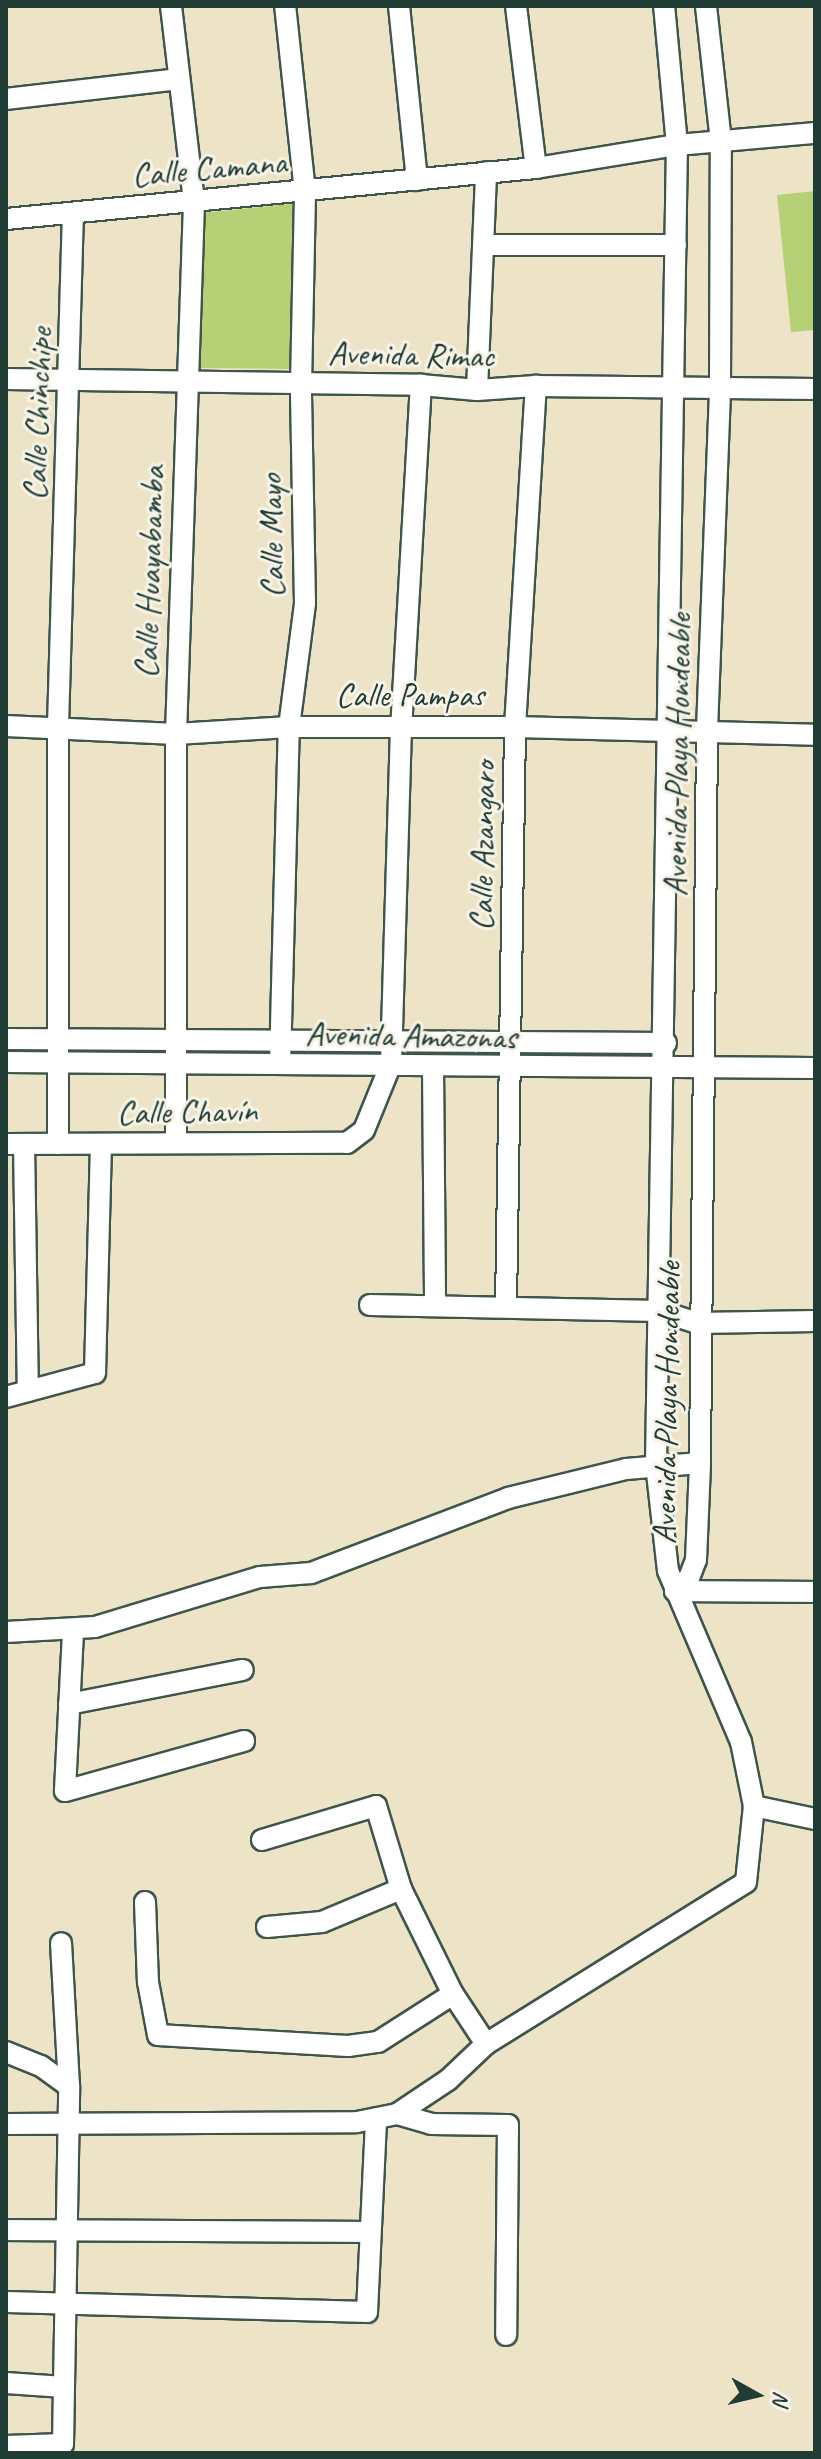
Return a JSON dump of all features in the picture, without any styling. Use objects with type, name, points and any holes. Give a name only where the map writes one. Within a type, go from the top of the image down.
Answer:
[{"type":"street","name":"Calle Huayabamba","points":[[171,6],[194,203],[176,734],[176,1141]]},
{"type":"street","name":"Calle Mayo","points":[[280,1064],[289,727],[304,640],[301,385],[305,192],[285,6]]},
{"type":"street","points":[[399,6],[417,180]]},
{"type":"street","points":[[516,6],[536,168]]},
{"type":"street","name":"Avenida Playa Hondeable","points":[[664,6],[677,145],[667,730],[666,1043],[656,1464],[664,1545],[675,1591],[689,1578],[696,1560],[700,1463],[698,1323],[705,1069],[707,730],[720,387],[721,142],[706,6]]},
{"type":"street","points":[[6,99],[178,79]]},
{"type":"street","name":"Calle Camana","points":[[6,219],[536,168],[677,145],[815,133]]},
{"type":"street","points":[[477,390],[486,172]]},
{"type":"street","name":"Calle Chinchipe","points":[[58,1144],[54,1039],[58,726],[71,379],[73,213]]},
{"type":"street","points":[[484,245],[676,245]]},
{"type":"street","name":"Avenida Rimac","points":[[6,379],[421,385],[477,390],[536,386],[815,389]]},
{"type":"street","points":[[391,1064],[401,730],[421,385]]},
{"type":"street","name":"Calle Azangaro","points":[[506,1307],[515,727],[536,386]]},
{"type":"street","name":"Calle Pampas","points":[[6,726],[58,726],[176,734],[289,727],[401,730],[515,727],[815,735]]},
{"type":"street","name":"Avenida Amazonas","points":[[6,1039],[666,1043]]},
{"type":"street","name":"Avenida Amazonas","points":[[6,1062],[391,1064],[510,1069],[815,1068]]},
{"type":"street","name":"Calle Chavín","points":[[15,1144],[176,1141],[347,1143],[364,1130],[391,1064]]},
{"type":"street","points":[[433,1066],[435,1303]]},
{"type":"street","points":[[15,1144],[28,1391]]},
{"type":"street","points":[[6,1397],[95,1373],[101,1144]]},
{"type":"street","points":[[370,1305],[435,1303],[660,1311],[698,1323],[815,1321]]},
{"type":"street","points":[[6,1632],[73,1632],[260,1577],[311,1573],[508,1498],[656,1464],[700,1463]]},
{"type":"street","points":[[6,2124],[376,2118],[397,2114],[448,2080],[486,2044],[746,1882],[754,1806],[726,1701],[675,1591],[815,1592]]},
{"type":"street","points":[[73,1632],[65,1791],[244,1741]]},
{"type":"street","points":[[69,1704],[243,1670]]},
{"type":"street","points":[[262,1840],[376,1806],[401,1889],[453,1994],[486,2044]]},
{"type":"street","points":[[754,1806],[815,1819]]},
{"type":"street","points":[[267,1927],[322,1922],[401,1889]]},
{"type":"street","points":[[145,1902],[148,1982],[158,2035],[348,2046],[378,2042],[453,1994]]},
{"type":"street","points":[[6,2446],[63,2444],[69,2086],[61,1943]]},
{"type":"street","points":[[6,2052],[41,2066],[69,2086]]},
{"type":"street","points":[[397,2114],[431,2124],[508,2125],[506,2335]]},
{"type":"street","points":[[6,2302],[66,2301],[367,2312],[376,2118]]},
{"type":"street","points":[[6,2230],[369,2232]]},
{"type":"street","points":[[6,2383],[64,2387]]},
{"type":"green space","points":[[815,191],[815,330],[791,332],[777,195]]},
{"type":"green space","points":[[300,203],[293,369],[199,368],[201,213]]}]
